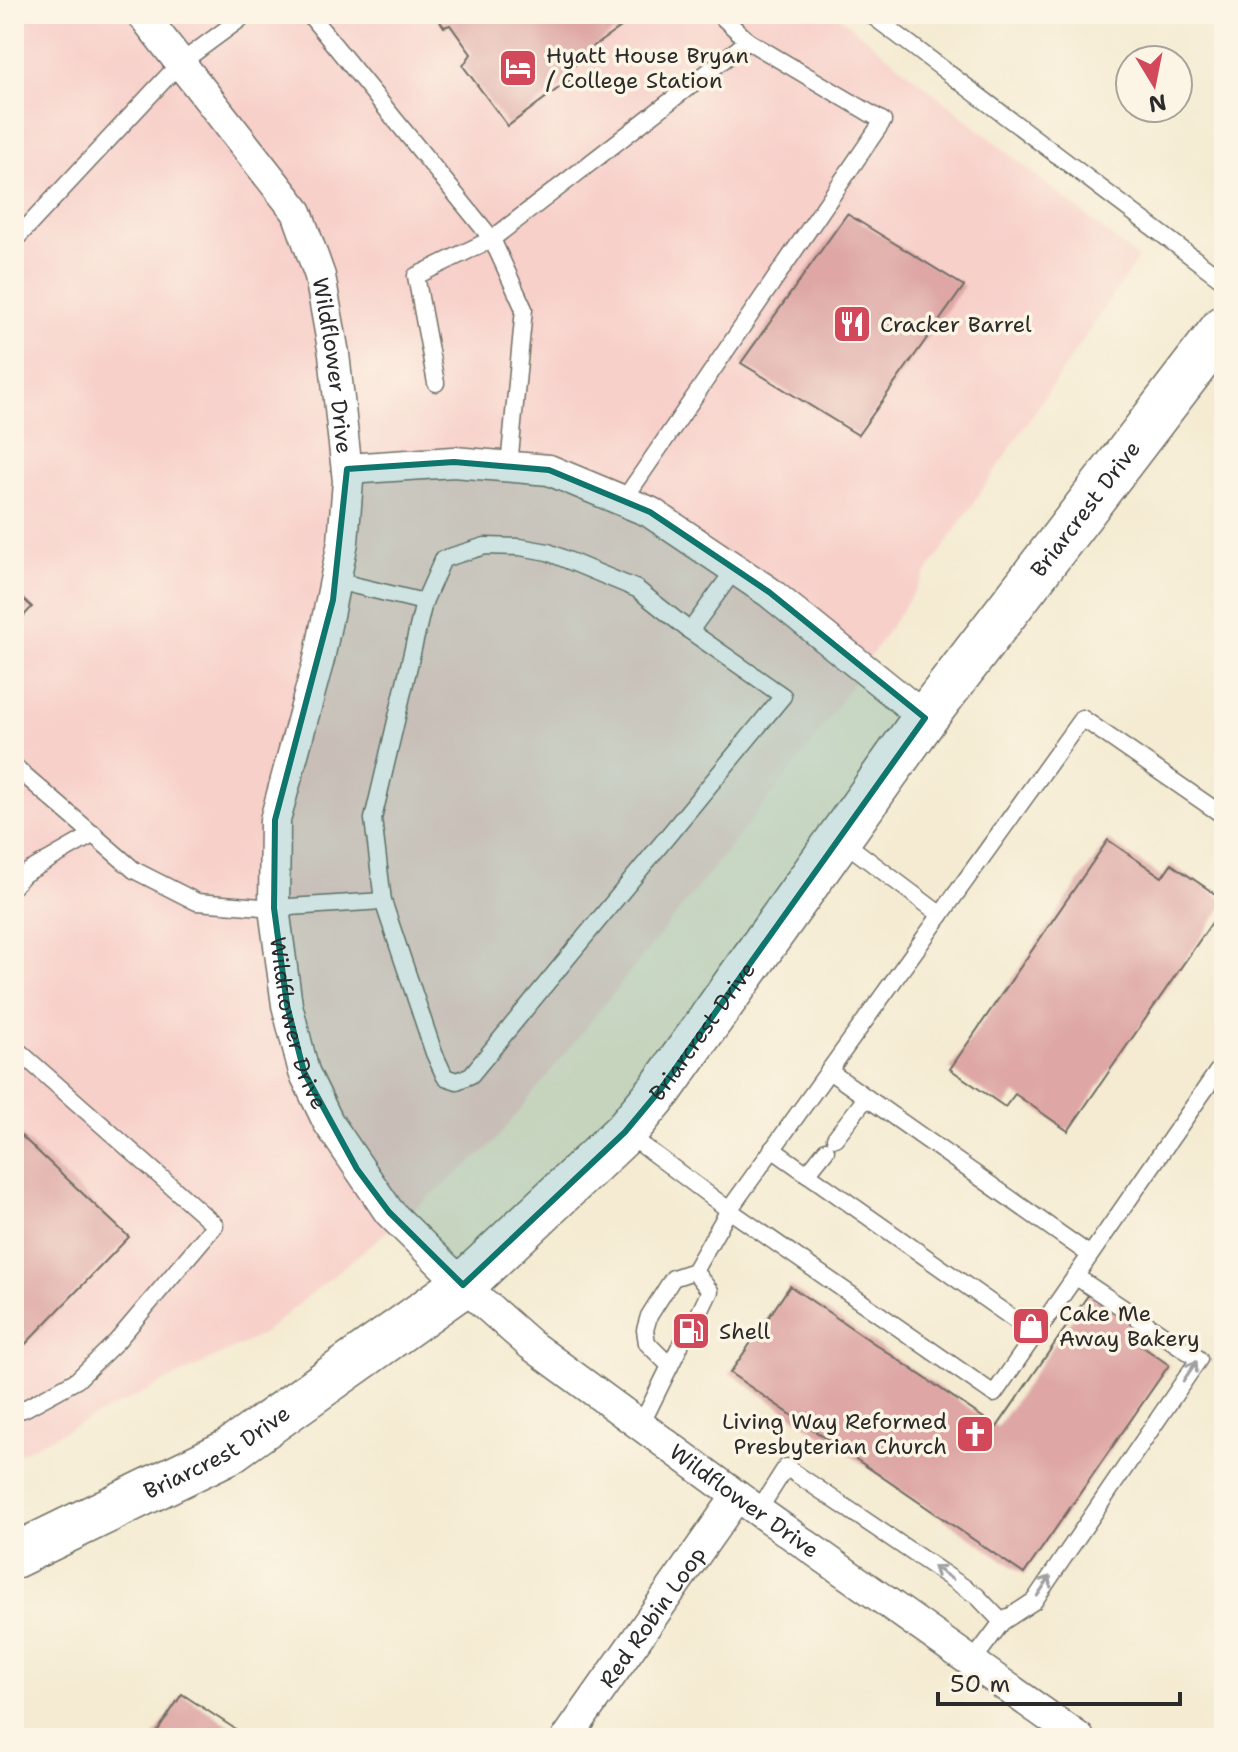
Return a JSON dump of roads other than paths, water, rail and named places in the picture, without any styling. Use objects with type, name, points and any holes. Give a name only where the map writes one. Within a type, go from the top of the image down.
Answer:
[{"type":"main road","name":"Briarcrest Drive","points":[[14,1556],[228,1452],[463,1285],[625,1132],[660,1090],[925,718],[1224,327]]},
{"type":"street","name":"Wildflower Drive","points":[[142,14],[297,212],[320,276],[334,354],[347,469],[343,542],[319,659],[275,820],[274,908],[287,1005],[304,1072],[328,1122],[389,1212],[463,1285],[531,1345],[1079,1738]]},
{"type":"street","points":[[347,469],[454,462],[549,470],[650,512],[769,592],[925,718]]},
{"type":"street","name":"Red Robin Loop","points":[[567,1738],[748,1503]]},
{"type":"lane","points":[[14,241],[179,64],[247,14]]},
{"type":"lane","points":[[309,14],[492,239],[524,309],[509,466]]},
{"type":"lane","points":[[623,501],[883,121],[748,41],[719,14]]},
{"type":"lane","points":[[870,14],[1224,281]]},
{"type":"lane","points":[[436,383],[416,276],[492,239],[748,41]]},
{"type":"lane","points":[[485,546],[548,552],[637,589],[690,631],[783,696],[471,1075],[457,1081],[445,1077],[434,1053],[383,901],[373,819],[424,602],[443,559],[485,546]]},
{"type":"lane","points":[[690,631],[735,569]]},
{"type":"lane","points":[[336,581],[424,602]]},
{"type":"lane","points":[[670,1366],[647,1343],[645,1330],[649,1316],[673,1278],[694,1271],[729,1210],[1082,718],[1224,816]]},
{"type":"lane","points":[[14,766],[134,870],[197,902],[274,908],[383,901]]},
{"type":"lane","points":[[14,885],[24,874],[94,834]]},
{"type":"lane","points":[[839,838],[941,915]]},
{"type":"lane","points":[[14,1047],[215,1225],[117,1341],[77,1380],[24,1409],[14,1411]]},
{"type":"lane","points":[[625,1132],[729,1210],[994,1394],[1224,1062]]},
{"type":"lane","points":[[829,1071],[1090,1255]]},
{"type":"lane","points":[[807,1174],[866,1098]]},
{"type":"lane","points":[[772,1149],[1035,1334]]},
{"type":"lane","points":[[694,1271],[710,1291],[699,1314]]},
{"type":"lane","points":[[972,1662],[1002,1622],[1034,1601],[1199,1359],[1075,1276]]},
{"type":"lane","points":[[641,1425],[680,1346]]},
{"type":"lane","points":[[748,1503],[786,1467],[977,1596],[1002,1622]]},
{"type":"place","name":"Hyatt House Bryan / College Station","points":[[518,68]]},
{"type":"place","name":"Cracker Barrel","points":[[852,324]]},
{"type":"place","name":"Cake Me Away Bakery","points":[[1031,1326]]},
{"type":"place","name":"Shell","points":[[691,1331]]},
{"type":"place","name":"Living Way Reformed Presbyterian Church","points":[[975,1434]]}]
